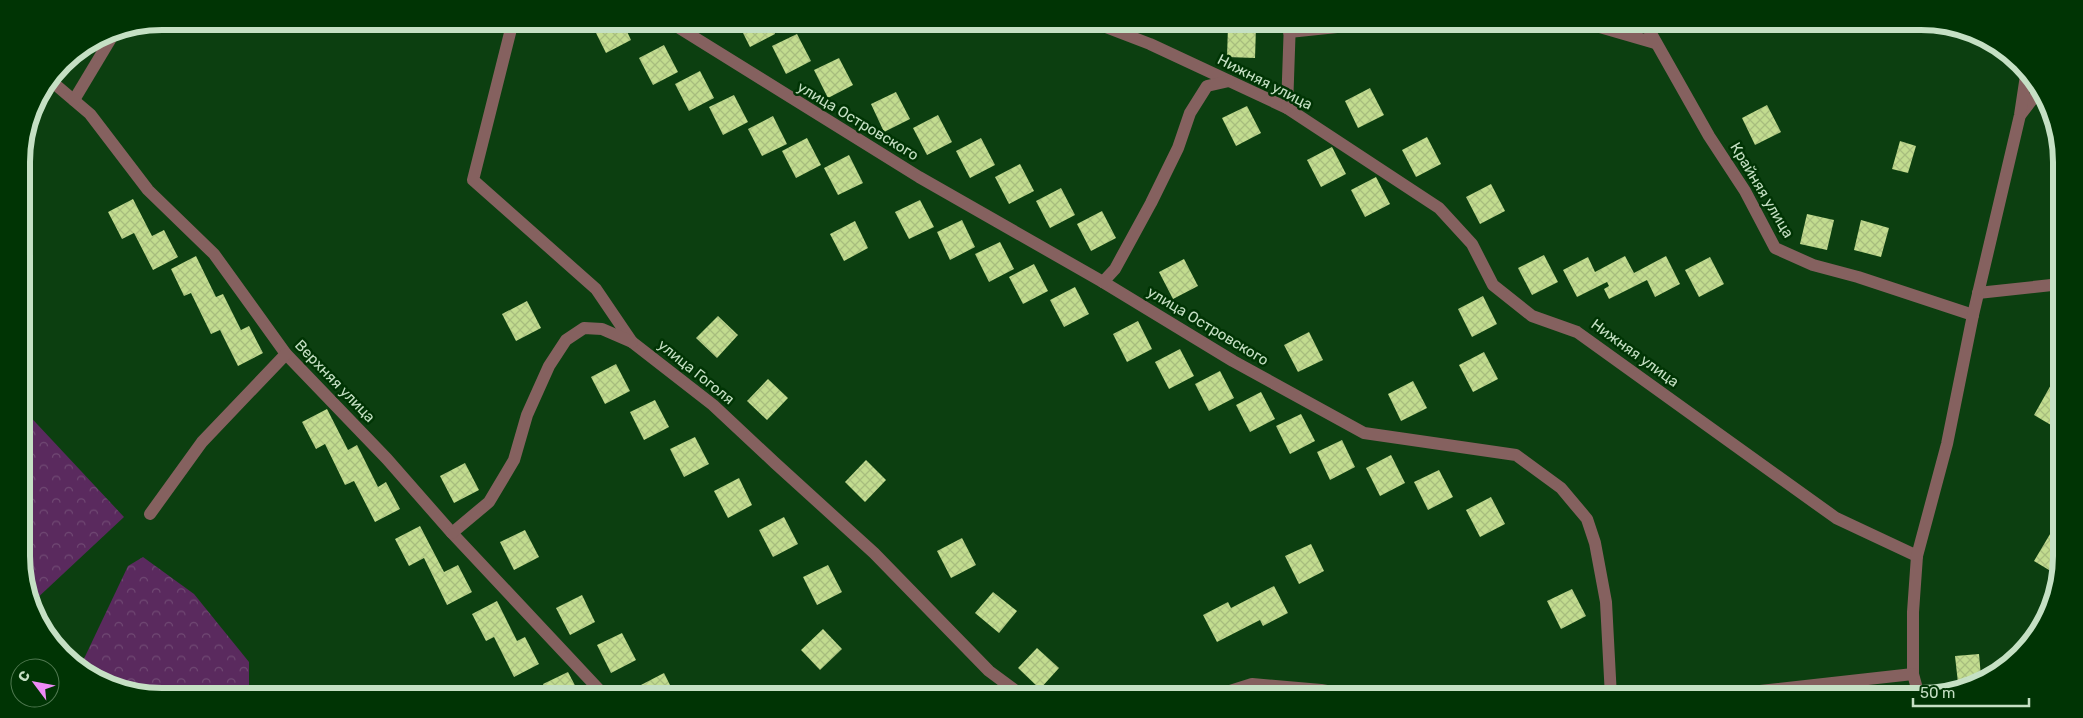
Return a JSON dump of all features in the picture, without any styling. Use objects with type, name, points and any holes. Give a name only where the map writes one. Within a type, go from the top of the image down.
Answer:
[{"type":"street","name":"улица Гоголя","points":[[511,30],[473,180],[596,289],[632,342],[714,405],[775,464],[874,553],[989,671],[1012,688]]},
{"type":"street","name":"улица Островского","points":[[682,30],[919,177],[1103,282],[1233,361],[1364,433],[1516,455],[1561,488],[1587,519],[1606,602],[1611,688]]},
{"type":"street","name":"Нижняя улица","points":[[1113,30],[1150,44],[1287,108],[1439,208],[1472,244],[1493,285],[1532,316],[1577,332],[1836,518],[1917,556]]},
{"type":"street","points":[[1287,108],[1290,30]]},
{"type":"street","points":[[1610,30],[1655,43]]},
{"type":"street","name":"Крайняя улица","points":[[1648,30],[1710,136],[1745,191],[1776,248],[1813,265],[1973,315]]},
{"type":"street","points":[[74,100],[110,41]]},
{"type":"street","points":[[1103,282],[1114,269],[1151,203],[1178,148],[1190,113],[1207,86],[1229,81]]},
{"type":"street","points":[[1917,688],[1913,674],[1913,612],[1917,556],[1947,444],[1973,315],[2020,115],[2025,81]]},
{"type":"street","name":"Верхняя улица","points":[[55,84],[90,114],[148,190],[214,254],[286,354],[387,459],[452,533],[598,688]]},
{"type":"street","points":[[2020,115],[2035,96]]},
{"type":"street","points":[[1978,293],[2053,285]]},
{"type":"street","points":[[452,533],[489,502],[514,460],[527,414],[549,366],[566,340],[584,328],[602,329],[632,342]]},
{"type":"street","points":[[150,514],[202,442],[286,354]]},
{"type":"street","points":[[1781,688],[1913,674]]},
{"type":"street","points":[[1239,688],[1252,684],[1299,688]]},
{"type":"green space","points":[[30,416],[124,517],[37,598],[31,574],[30,556]]},
{"type":"green space","points":[[143,557],[194,594],[249,662],[249,688],[144,687],[111,678],[82,662],[128,566]]},
{"type":"building","points":[[594,30],[626,30],[631,40],[606,53]]},
{"type":"building","points":[[742,30],[773,30],[775,34],[750,47]]},
{"type":"building","points":[[1228,30],[1256,30],[1255,58],[1227,57]]},
{"type":"building","points":[[797,34],[811,61],[786,74],[772,46]]},
{"type":"building","points":[[664,45],[678,72],[653,85],[639,58]]},
{"type":"building","points":[[839,58],[853,85],[828,98],[814,70]]},
{"type":"building","points":[[700,71],[714,98],[689,111],[675,84]]},
{"type":"building","points":[[1370,88],[1384,115],[1358,128],[1345,101]]},
{"type":"building","points":[[896,92],[910,119],[884,132],[871,104]]},
{"type":"building","points":[[734,95],[748,122],[723,135],[709,107]]},
{"type":"building","points":[[1767,105],[1781,132],[1755,145],[1742,118]]},
{"type":"building","points":[[1247,106],[1261,133],[1236,146],[1222,118]]},
{"type":"building","points":[[938,115],[952,142],[927,155],[913,128]]},
{"type":"building","points":[[773,116],[787,144],[762,156],[748,129]]},
{"type":"building","points":[[1427,137],[1441,164],[1416,177],[1402,150]]},
{"type":"building","points":[[807,138],[821,165],[796,178],[782,151]]},
{"type":"building","points":[[981,138],[995,165],[970,178],[956,151]]},
{"type":"building","points":[[1900,141],[1916,146],[1908,173],[1892,169]]},
{"type":"building","points":[[1332,147],[1346,174],[1321,187],[1307,160]]},
{"type":"building","points":[[849,155],[863,183],[838,195],[824,168]]},
{"type":"building","points":[[1020,164],[1034,191],[1009,204],[995,177]]},
{"type":"building","points":[[1376,177],[1390,204],[1365,217],[1351,190]]},
{"type":"building","points":[[1491,184],[1505,211],[1480,224],[1466,197]]},
{"type":"building","points":[[1061,188],[1075,215],[1050,228],[1036,201]]},
{"type":"building","points":[[133,199],[152,236],[164,230],[178,257],[153,270],[134,233],[122,239],[108,212]]},
{"type":"building","points":[[920,200],[934,227],[909,239],[895,212]]},
{"type":"building","points":[[1102,211],[1116,238],[1091,251],[1077,224]]},
{"type":"building","points":[[1807,214],[1834,220],[1827,250],[1800,244]]},
{"type":"building","points":[[962,220],[975,247],[950,260],[937,232]]},
{"type":"building","points":[[1861,220],[1889,228],[1881,257],[1854,250]]},
{"type":"building","points":[[855,221],[868,248],[844,261],[830,234]]},
{"type":"building","points":[[1000,242],[1014,269],[989,282],[975,254]]},
{"type":"building","points":[[1544,255],[1558,282],[1532,295],[1518,268]]},
{"type":"building","points":[[196,256],[216,297],[223,294],[241,330],[249,326],[263,353],[238,366],[220,330],[211,334],[191,293],[184,296],[171,269]]},
{"type":"building","points":[[1625,256],[1634,273],[1666,256],[1680,284],[1655,297],[1647,280],[1609,299],[1604,289],[1609,286],[1607,282],[1577,297],[1563,270],[1588,257],[1595,272]]},
{"type":"building","points":[[1710,257],[1724,284],[1699,297],[1685,270]]},
{"type":"building","points":[[1184,259],[1198,286],[1173,299],[1159,272]]},
{"type":"building","points":[[1034,264],[1048,291],[1023,304],[1009,277]]},
{"type":"building","points":[[1075,287],[1089,314],[1064,327],[1050,300]]},
{"type":"building","points":[[1483,296],[1497,324],[1472,337],[1458,309]]},
{"type":"building","points":[[527,301],[541,328],[516,341],[502,314]]},
{"type":"building","points":[[718,316],[738,335],[717,358],[696,338]]},
{"type":"building","points":[[1138,321],[1152,349],[1127,362],[1113,334]]},
{"type":"building","points":[[1309,332],[1323,360],[1298,372],[1284,345]]},
{"type":"building","points":[[1180,349],[1194,376],[1169,389],[1155,362]]},
{"type":"building","points":[[1484,352],[1498,379],[1473,392],[1459,365]]},
{"type":"building","points":[[616,364],[630,391],[605,404],[591,377]]},
{"type":"building","points":[[1220,371],[1234,398],[1209,411],[1195,384]]},
{"type":"building","points":[[768,379],[788,398],[767,420],[747,401]]},
{"type":"building","points":[[1413,381],[1427,408],[1401,421],[1388,394]]},
{"type":"building","points":[[2053,381],[2053,426],[2034,415]]},
{"type":"building","points":[[1261,392],[1275,419],[1250,432],[1236,405]]},
{"type":"building","points":[[655,400],[669,427],[644,440],[630,412]]},
{"type":"building","points":[[327,409],[348,450],[357,445],[378,487],[386,482],[400,509],[375,522],[354,481],[345,485],[325,444],[316,449],[302,422]]},
{"type":"building","points":[[1301,414],[1315,441],[1290,454],[1276,426]]},
{"type":"building","points":[[695,437],[709,464],[684,477],[670,449]]},
{"type":"building","points":[[1342,440],[1355,467],[1330,480],[1317,452]]},
{"type":"building","points":[[1391,455],[1405,483],[1380,496],[1366,468]]},
{"type":"building","points":[[866,460],[886,480],[865,502],[845,482]]},
{"type":"building","points":[[465,463],[479,490],[454,503],[440,476]]},
{"type":"building","points":[[1439,470],[1453,497],[1428,510],[1414,482]]},
{"type":"building","points":[[739,478],[752,505],[728,518],[714,491]]},
{"type":"building","points":[[1491,497],[1505,524],[1480,537],[1466,510]]},
{"type":"building","points":[[784,517],[798,544],[773,557],[759,530]]},
{"type":"building","points":[[420,526],[444,572],[458,565],[472,592],[447,605],[424,558],[409,566],[395,539]]},
{"type":"building","points":[[2053,529],[2052,572],[2034,561]]},
{"type":"building","points":[[525,530],[539,557],[514,570],[500,542]]},
{"type":"building","points":[[962,538],[976,565],[951,578],[937,551]]},
{"type":"building","points":[[1311,544],[1324,571],[1299,584],[1285,556]]},
{"type":"building","points":[[828,565],[842,592],[817,605],[803,577]]},
{"type":"building","points":[[1274,586],[1288,613],[1263,626],[1260,620],[1217,642],[1203,615],[1228,602],[1231,608]]},
{"type":"building","points":[[1572,589],[1586,616],[1561,629],[1547,601]]},
{"type":"building","points":[[993,592],[1017,611],[999,633],[975,613]]},
{"type":"building","points":[[582,595],[595,622],[570,635],[556,608]]},
{"type":"building","points":[[497,601],[517,641],[525,637],[539,664],[514,677],[494,637],[486,641],[472,614]]},
{"type":"building","points":[[823,629],[842,649],[820,670],[801,650]]},
{"type":"building","points":[[622,633],[636,660],[611,673],[597,645]]},
{"type":"building","points":[[1037,648],[1059,668],[1039,688],[1018,668]]},
{"type":"building","points":[[1979,654],[1981,673],[1958,683],[1955,656]]},
{"type":"building","points":[[568,672],[576,688],[545,688],[543,684]]},
{"type":"building","points":[[664,673],[672,688],[640,688],[639,686]]}]
